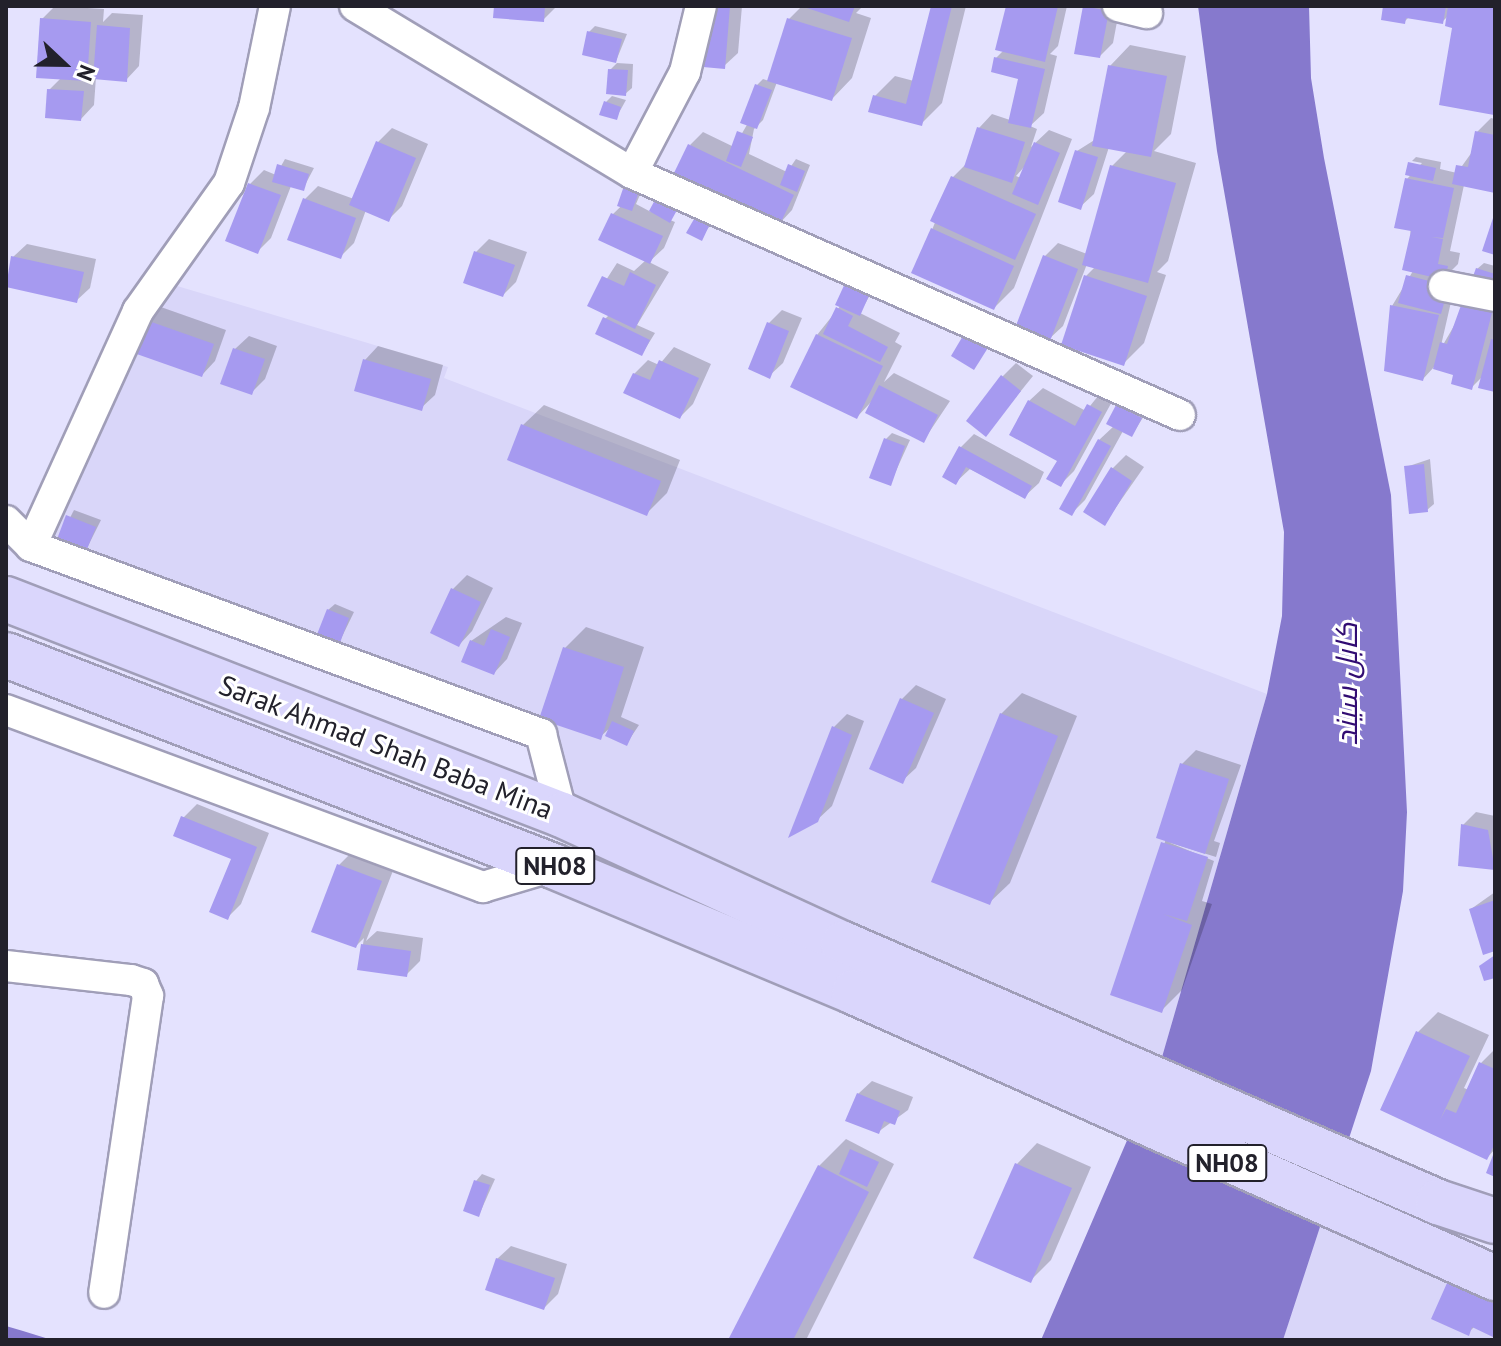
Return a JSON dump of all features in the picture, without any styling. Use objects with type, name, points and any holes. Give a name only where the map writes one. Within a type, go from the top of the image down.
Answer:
[{"type":"highway","name":"Sarak Ahmad Shah Baba Mina","points":[[6,599],[562,815],[843,944],[1113,1058],[1438,1202],[1495,1221]]},
{"type":"highway","name":"NH08","points":[[6,655],[553,866],[854,992],[1094,1103],[1417,1247],[1495,1278]]},
{"type":"street","points":[[31,546],[138,311],[229,183],[254,108],[275,6]]},
{"type":"street","points":[[355,6],[632,173],[1180,415]]},
{"type":"street","points":[[632,173],[685,72],[701,6]]},
{"type":"street","points":[[1118,6],[1147,13]]},
{"type":"street","points":[[1444,286],[1495,296]]},
{"type":"street","points":[[6,521],[31,546],[541,734],[562,815]]},
{"type":"street","points":[[6,710],[483,887],[553,866]]},
{"type":"street","points":[[6,966],[131,980],[143,984],[148,996],[104,1293]]},
{"type":"shaded area","points":[[157,280],[448,367],[444,378],[1267,694],[1160,1064],[562,815],[541,734],[31,546]]},
{"type":"shaded area","points":[[1323,1209],[1495,1278],[1495,1340],[1283,1340]]},
{"type":"water","name":"کابل سيند","points":[[1198,6],[1309,6],[1311,78],[1324,158],[1391,495],[1407,812],[1403,891],[1371,1071],[1283,1340],[1041,1340],[1160,1064],[1267,694],[1282,616],[1284,532],[1217,151]]},
{"type":"water","points":[[6,1326],[23,1331],[52,1340],[6,1340]]},
{"type":"building","points":[[494,6],[545,6],[544,22],[493,18]]},
{"type":"building","points":[[708,6],[730,6],[725,69],[703,67]]},
{"type":"building","points":[[801,6],[855,6],[849,22]]},
{"type":"building","points":[[931,6],[952,6],[922,126],[868,112],[873,95],[906,104]]},
{"type":"building","points":[[1006,6],[1058,6],[1045,62],[995,50]]},
{"type":"building","points":[[1083,6],[1109,11],[1100,58],[1074,54]]},
{"type":"building","points":[[1383,6],[1446,6],[1443,24],[1406,18],[1405,24],[1381,20]]},
{"type":"building","points":[[1448,6],[1495,6],[1494,115],[1439,105],[1452,28],[1445,26]]},
{"type":"building","points":[[40,18],[91,22],[87,81],[36,78]]},
{"type":"building","points":[[787,18],[852,38],[832,101],[767,81]]},
{"type":"building","points":[[97,25],[130,28],[127,82],[93,79]]},
{"type":"building","points":[[587,31],[622,39],[616,63],[582,55]]},
{"type":"building","points":[[994,57],[1045,69],[1031,128],[1008,123],[1018,79],[991,72]]},
{"type":"building","points":[[1108,65],[1167,76],[1151,157],[1092,146]]},
{"type":"building","points":[[608,69],[628,70],[626,96],[606,94]]},
{"type":"building","points":[[755,84],[772,90],[757,129],[740,123]]},
{"type":"building","points":[[47,89],[84,91],[81,121],[45,118]]},
{"type":"building","points":[[604,101],[621,107],[617,120],[599,115]]},
{"type":"building","points":[[977,127],[1025,142],[1012,183],[964,167]]},
{"type":"building","points":[[737,131],[753,137],[741,167],[726,161]]},
{"type":"building","points":[[1475,131],[1495,135],[1495,193],[1452,184],[1456,165],[1468,167]]},
{"type":"building","points":[[376,141],[416,158],[389,222],[349,205]]},
{"type":"building","points":[[1034,142],[1060,153],[1038,205],[1012,194]]},
{"type":"building","points":[[688,144],[794,195],[779,226],[673,175]]},
{"type":"building","points":[[1075,150],[1098,157],[1081,210],[1058,202]]},
{"type":"building","points":[[1408,162],[1436,168],[1433,181],[1405,175]]},
{"type":"building","points":[[277,164],[309,174],[304,191],[272,182]]},
{"type":"building","points":[[788,164],[805,171],[797,192],[780,185]]},
{"type":"building","points":[[1110,165],[1176,183],[1148,283],[1082,265]]},
{"type":"building","points":[[951,176],[1036,214],[1015,260],[930,221]]},
{"type":"building","points":[[1405,178],[1454,188],[1443,238],[1431,237],[1443,239],[1438,264],[1448,266],[1445,280],[1402,270],[1411,231],[1394,228]]},
{"type":"building","points":[[248,183],[281,195],[258,254],[225,241]]},
{"type":"building","points":[[625,183],[640,189],[632,211],[617,206]]},
{"type":"building","points":[[303,198],[356,218],[341,259],[287,240]]},
{"type":"building","points":[[656,198],[677,210],[670,223],[649,211]]},
{"type":"building","points":[[1495,212],[1495,255],[1482,251]]},
{"type":"building","points":[[611,213],[663,236],[650,264],[598,240]]},
{"type":"building","points":[[694,219],[709,226],[702,241],[686,233]]},
{"type":"building","points":[[931,228],[1014,266],[994,310],[911,273]]},
{"type":"building","points":[[474,251],[515,265],[503,297],[463,283]]},
{"type":"building","points":[[1043,255],[1078,269],[1050,341],[1015,328]]},
{"type":"building","points":[[11,256],[84,272],[77,303],[6,287]]},
{"type":"building","points":[[1476,268],[1495,274],[1495,289],[1471,282]]},
{"type":"building","points":[[630,272],[656,285],[635,329],[587,306],[602,276],[624,286]]},
{"type":"building","points":[[1084,275],[1147,296],[1124,366],[1061,345]]},
{"type":"building","points":[[1406,275],[1433,282],[1430,292],[1446,296],[1441,314],[1398,303]]},
{"type":"building","points":[[847,279],[871,291],[860,316],[835,305]]},
{"type":"building","points":[[1464,297],[1494,305],[1472,390],[1451,384],[1453,375],[1433,369],[1440,342],[1447,344]]},
{"type":"building","points":[[1390,305],[1439,315],[1423,381],[1384,371]]},
{"type":"building","points":[[836,307],[853,316],[848,326],[888,347],[880,362],[823,334]]},
{"type":"building","points":[[603,317],[650,340],[642,356],[595,334]]},
{"type":"building","points":[[143,319],[214,344],[202,377],[131,352]]},
{"type":"building","points":[[767,322],[789,331],[770,379],[748,369]]},
{"type":"building","points":[[967,329],[991,343],[974,370],[951,356]]},
{"type":"building","points":[[816,334],[883,366],[857,419],[790,387]]},
{"type":"building","points":[[1491,339],[1495,340],[1495,392],[1478,388]]},
{"type":"building","points":[[233,348],[265,359],[252,395],[220,384]]},
{"type":"building","points":[[363,359],[431,379],[422,411],[354,391]]},
{"type":"building","points":[[659,360],[699,378],[680,419],[623,393],[633,373],[650,380]]},
{"type":"building","points":[[1001,375],[1021,391],[986,437],[966,421]]},
{"type":"building","points":[[879,385],[938,415],[924,443],[865,413]]},
{"type":"building","points":[[1028,400],[1075,426],[1087,404],[1102,412],[1061,487],[1046,479],[1057,461],[1009,435]]},
{"type":"building","points":[[1116,405],[1142,418],[1132,437],[1106,424]]},
{"type":"building","points":[[521,424],[661,481],[647,516],[507,460]]},
{"type":"building","points":[[884,438],[905,446],[891,486],[869,478]]},
{"type":"building","points":[[1098,439],[1111,446],[1072,516],[1059,509]]},
{"type":"building","points":[[959,446],[1032,486],[1025,499],[966,467],[956,485],[942,477]]},
{"type":"building","points":[[1424,464],[1428,512],[1409,514],[1404,466]]},
{"type":"building","points":[[1111,467],[1132,481],[1105,526],[1083,512]]},
{"type":"building","points":[[66,515],[96,527],[85,554],[56,542]]},
{"type":"building","points":[[451,588],[481,602],[459,647],[430,633]]},
{"type":"building","points":[[327,609],[349,618],[337,651],[314,642]]},
{"type":"building","points":[[491,629],[510,637],[494,675],[461,662],[470,640],[484,646]]},
{"type":"building","points":[[563,647],[624,667],[601,740],[539,719]]},
{"type":"building","points":[[900,698],[934,713],[903,784],[869,769]]},
{"type":"building","points":[[1000,713],[1058,736],[990,905],[931,882]]},
{"type":"building","points":[[612,721],[634,731],[627,746],[605,736]]},
{"type":"building","points":[[832,726],[852,735],[818,822],[788,838]]},
{"type":"building","points":[[1180,763],[1229,779],[1205,854],[1156,838]]},
{"type":"building","points":[[181,816],[257,847],[228,920],[209,912],[231,859],[173,836]]},
{"type":"building","points":[[1461,824],[1488,830],[1495,870],[1458,866]]},
{"type":"building","points":[[1161,842],[1208,857],[1187,921],[1163,914],[1192,925],[1162,1013],[1110,995]]},
{"type":"building","points":[[337,864],[382,881],[356,948],[311,932]]},
{"type":"building","points":[[1495,900],[1495,951],[1483,955],[1469,909]]},
{"type":"building","points":[[361,944],[411,951],[407,977],[357,970]]},
{"type":"building","points":[[1495,955],[1495,978],[1484,981],[1479,966]]},
{"type":"building","points":[[1416,1031],[1470,1056],[1440,1120],[1446,1109],[1456,1113],[1479,1062],[1495,1069],[1495,1143],[1487,1160],[1380,1110]]},
{"type":"building","points":[[857,1093],[900,1111],[895,1125],[884,1121],[879,1134],[845,1121]]},
{"type":"building","points":[[850,1149],[879,1162],[867,1187],[839,1174]]},
{"type":"building","points":[[1495,1150],[1495,1177],[1486,1173]]},
{"type":"building","points":[[1015,1163],[1072,1188],[1031,1283],[973,1258]]},
{"type":"building","points":[[818,1165],[869,1192],[793,1340],[728,1340]]},
{"type":"building","points":[[474,1180],[490,1185],[479,1217],[463,1211]]},
{"type":"building","points":[[496,1258],[555,1278],[544,1310],[485,1290]]},
{"type":"building","points":[[1447,1283],[1495,1304],[1495,1338],[1472,1327],[1469,1336],[1431,1319]]}]
